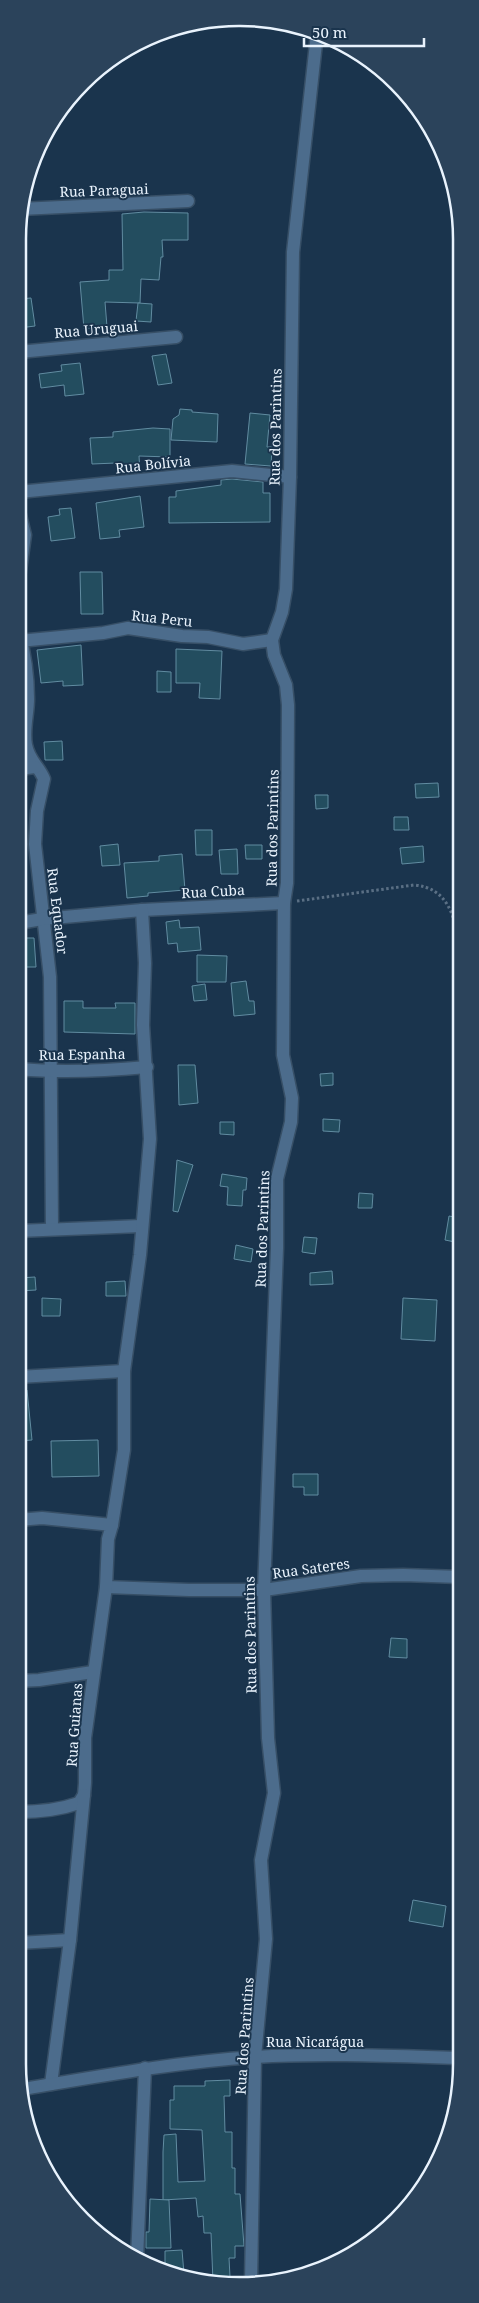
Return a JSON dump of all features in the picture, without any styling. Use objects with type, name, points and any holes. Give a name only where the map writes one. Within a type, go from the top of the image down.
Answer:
[{"type":"street","name":"Rua dos Parintins","points":[[251,2276],[255,2057],[266,1939],[261,1860],[274,1793],[268,1738],[264,1590],[277,1258],[277,1179],[291,1122],[292,1098],[283,1055],[284,902],[287,883],[288,705],[286,685],[274,655],[272,640],[282,612],[286,589],[290,478],[293,252],[316,41]]},
{"type":"street","name":"Rua Paraguai","points":[[28,209],[188,202]]},
{"type":"street","name":"Rua Uruguai","points":[[26,351],[176,337]]},
{"type":"street","name":"Rua Bolívia","points":[[26,491],[232,471],[290,478]]},
{"type":"street","name":"Rua Peru","points":[[26,638],[103,633],[128,628],[182,636],[208,637],[242,644],[272,640]]},
{"type":"street","name":"Rua Equador","points":[[26,675],[28,699],[26,740],[29,757],[44,779],[37,811],[35,844],[50,977],[52,1229]]},
{"type":"street","points":[[26,768],[35,767]]},
{"type":"street","name":"Rua Cuba","points":[[26,922],[142,910],[284,902]]},
{"type":"street","name":"Rua Guianas","points":[[51,2084],[70,1940],[84,1795],[85,1738],[106,1587],[106,1561],[124,1450],[124,1371],[136,1296],[150,1138],[143,1025],[145,963],[142,910]]},
{"type":"street","name":"Rua Espanha","points":[[26,1069],[52,1072],[147,1067]]},
{"type":"street","points":[[26,1231],[141,1226]]},
{"type":"street","points":[[26,1377],[124,1371]]},
{"type":"street","points":[[26,1519],[42,1518],[112,1526]]},
{"type":"street","name":"Rua Sateres","points":[[106,1587],[264,1590],[361,1576],[403,1574],[453,1577]]},
{"type":"street","points":[[26,1681],[93,1672]]},
{"type":"street","points":[[26,1812],[70,1806],[79,1803],[84,1795]]},
{"type":"street","points":[[26,1943],[70,1940]]},
{"type":"street","name":"Rua Nicarágua","points":[[28,2088],[145,2068],[255,2057],[322,2055],[453,2058]]},
{"type":"street","points":[[137,2251],[145,2068]]},
{"type":"path","points":[[284,902],[414,885],[423,886],[445,899],[453,915]]},
{"type":"building","points":[[144,212],[188,213],[188,240],[162,240],[163,257],[161,257],[159,280],[141,279],[140,303],[105,302],[107,327],[84,329],[80,282],[109,280],[109,270],[123,270],[122,214]]},
{"type":"building","points":[[26,298],[31,298],[35,326],[26,327]]},
{"type":"building","points":[[138,303],[152,304],[151,322],[136,321]]},
{"type":"building","points":[[166,354],[172,383],[158,385],[152,356]]},
{"type":"building","points":[[80,363],[84,394],[65,396],[64,385],[41,388],[39,374],[62,371],[61,365]]},
{"type":"building","points":[[180,409],[218,414],[217,442],[171,440],[173,419],[179,415]]},
{"type":"building","points":[[250,413],[270,415],[267,447],[272,447],[271,466],[245,464]]},
{"type":"building","points":[[153,428],[170,429],[170,457],[139,456],[140,472],[117,474],[116,463],[92,464],[90,438],[113,437],[113,432]]},
{"type":"building","points":[[232,479],[263,482],[263,493],[270,493],[270,522],[169,523],[169,497],[176,497],[176,491],[221,485],[221,480]]},
{"type":"building","points":[[140,496],[144,527],[119,530],[120,537],[100,539],[96,503]]},
{"type":"building","points":[[71,508],[75,538],[51,541],[48,517],[60,515],[59,509]]},
{"type":"building","points":[[80,572],[102,572],[103,614],[81,614]]},
{"type":"building","points":[[81,645],[83,685],[63,686],[63,681],[41,683],[37,650]]},
{"type":"building","points":[[176,649],[222,651],[220,699],[199,698],[200,683],[176,683]]},
{"type":"building","points":[[157,671],[171,672],[171,692],[157,692]]},
{"type":"building","points":[[62,741],[63,760],[45,760],[44,742]]},
{"type":"building","points":[[438,783],[439,797],[416,798],[415,784]]},
{"type":"building","points":[[315,795],[328,795],[328,808],[316,809]]},
{"type":"building","points":[[394,817],[408,817],[409,830],[394,830]]},
{"type":"building","points":[[195,830],[212,830],[212,855],[196,855]]},
{"type":"building","points":[[118,844],[120,865],[102,866],[100,846]]},
{"type":"building","points":[[245,845],[262,845],[262,859],[246,859]]},
{"type":"building","points":[[423,846],[424,862],[402,864],[400,848]]},
{"type":"building","points":[[237,849],[238,874],[221,874],[219,850]]},
{"type":"building","points":[[182,854],[185,890],[148,893],[148,896],[127,898],[124,863],[159,861],[159,856]]},
{"type":"building","points":[[179,920],[180,928],[199,927],[201,950],[178,952],[177,943],[168,944],[166,922]]},
{"type":"building","points":[[26,938],[34,938],[36,967],[26,967]]},
{"type":"building","points":[[197,955],[227,956],[226,982],[197,982]]},
{"type":"building","points":[[246,981],[249,1001],[254,1001],[255,1014],[234,1016],[231,983]]},
{"type":"building","points":[[205,984],[207,1000],[194,1001],[192,986]]},
{"type":"building","points":[[64,1001],[83,1001],[83,1008],[116,1008],[115,1003],[135,1003],[135,1034],[64,1032]]},
{"type":"building","points":[[178,1065],[195,1065],[198,1103],[179,1105]]},
{"type":"building","points":[[333,1073],[333,1085],[321,1086],[320,1074]]},
{"type":"building","points":[[323,1119],[340,1120],[339,1132],[323,1131]]},
{"type":"building","points":[[220,1122],[234,1122],[234,1135],[220,1134]]},
{"type":"building","points":[[177,1160],[193,1165],[178,1212],[173,1211]]},
{"type":"building","points":[[222,1174],[247,1178],[246,1190],[243,1190],[242,1206],[227,1205],[228,1187],[220,1186]]},
{"type":"building","points":[[359,1193],[373,1194],[372,1208],[358,1208]]},
{"type":"building","points":[[449,1216],[453,1217],[453,1242],[445,1240]]},
{"type":"building","points":[[304,1237],[317,1238],[315,1254],[302,1252]]},
{"type":"building","points":[[236,1245],[253,1249],[251,1262],[234,1259]]},
{"type":"building","points":[[332,1271],[333,1284],[310,1285],[310,1273]]},
{"type":"building","points":[[35,1277],[36,1290],[26,1291],[26,1278]]},
{"type":"building","points":[[125,1281],[126,1296],[106,1296],[106,1282]]},
{"type":"building","points":[[42,1298],[61,1299],[60,1316],[42,1316]]},
{"type":"building","points":[[403,1298],[437,1300],[435,1341],[401,1339]]},
{"type":"building","points":[[26,1390],[32,1440],[26,1440]]},
{"type":"building","points":[[98,1440],[99,1476],[52,1477],[51,1441]]},
{"type":"building","points":[[293,1474],[318,1474],[318,1495],[304,1495],[304,1487],[293,1487]]},
{"type":"building","points":[[391,1638],[407,1639],[407,1658],[389,1657]]},
{"type":"building","points":[[413,1900],[446,1906],[443,1927],[409,1921]]},
{"type":"building","points":[[230,2080],[230,2096],[224,2096],[225,2132],[232,2132],[232,2168],[235,2168],[235,2194],[240,2194],[244,2246],[235,2246],[235,2258],[229,2258],[230,2276],[213,2275],[211,2233],[204,2233],[203,2216],[198,2217],[196,2198],[163,2200],[164,2135],[176,2134],[178,2182],[205,2181],[202,2130],[170,2129],[170,2100],[174,2100],[174,2086],[205,2086],[205,2081]]},
{"type":"building","points":[[150,2199],[169,2200],[171,2248],[146,2248],[146,2232],[149,2232]]},
{"type":"building","points":[[182,2250],[184,2269],[165,2263],[165,2251]]}]
